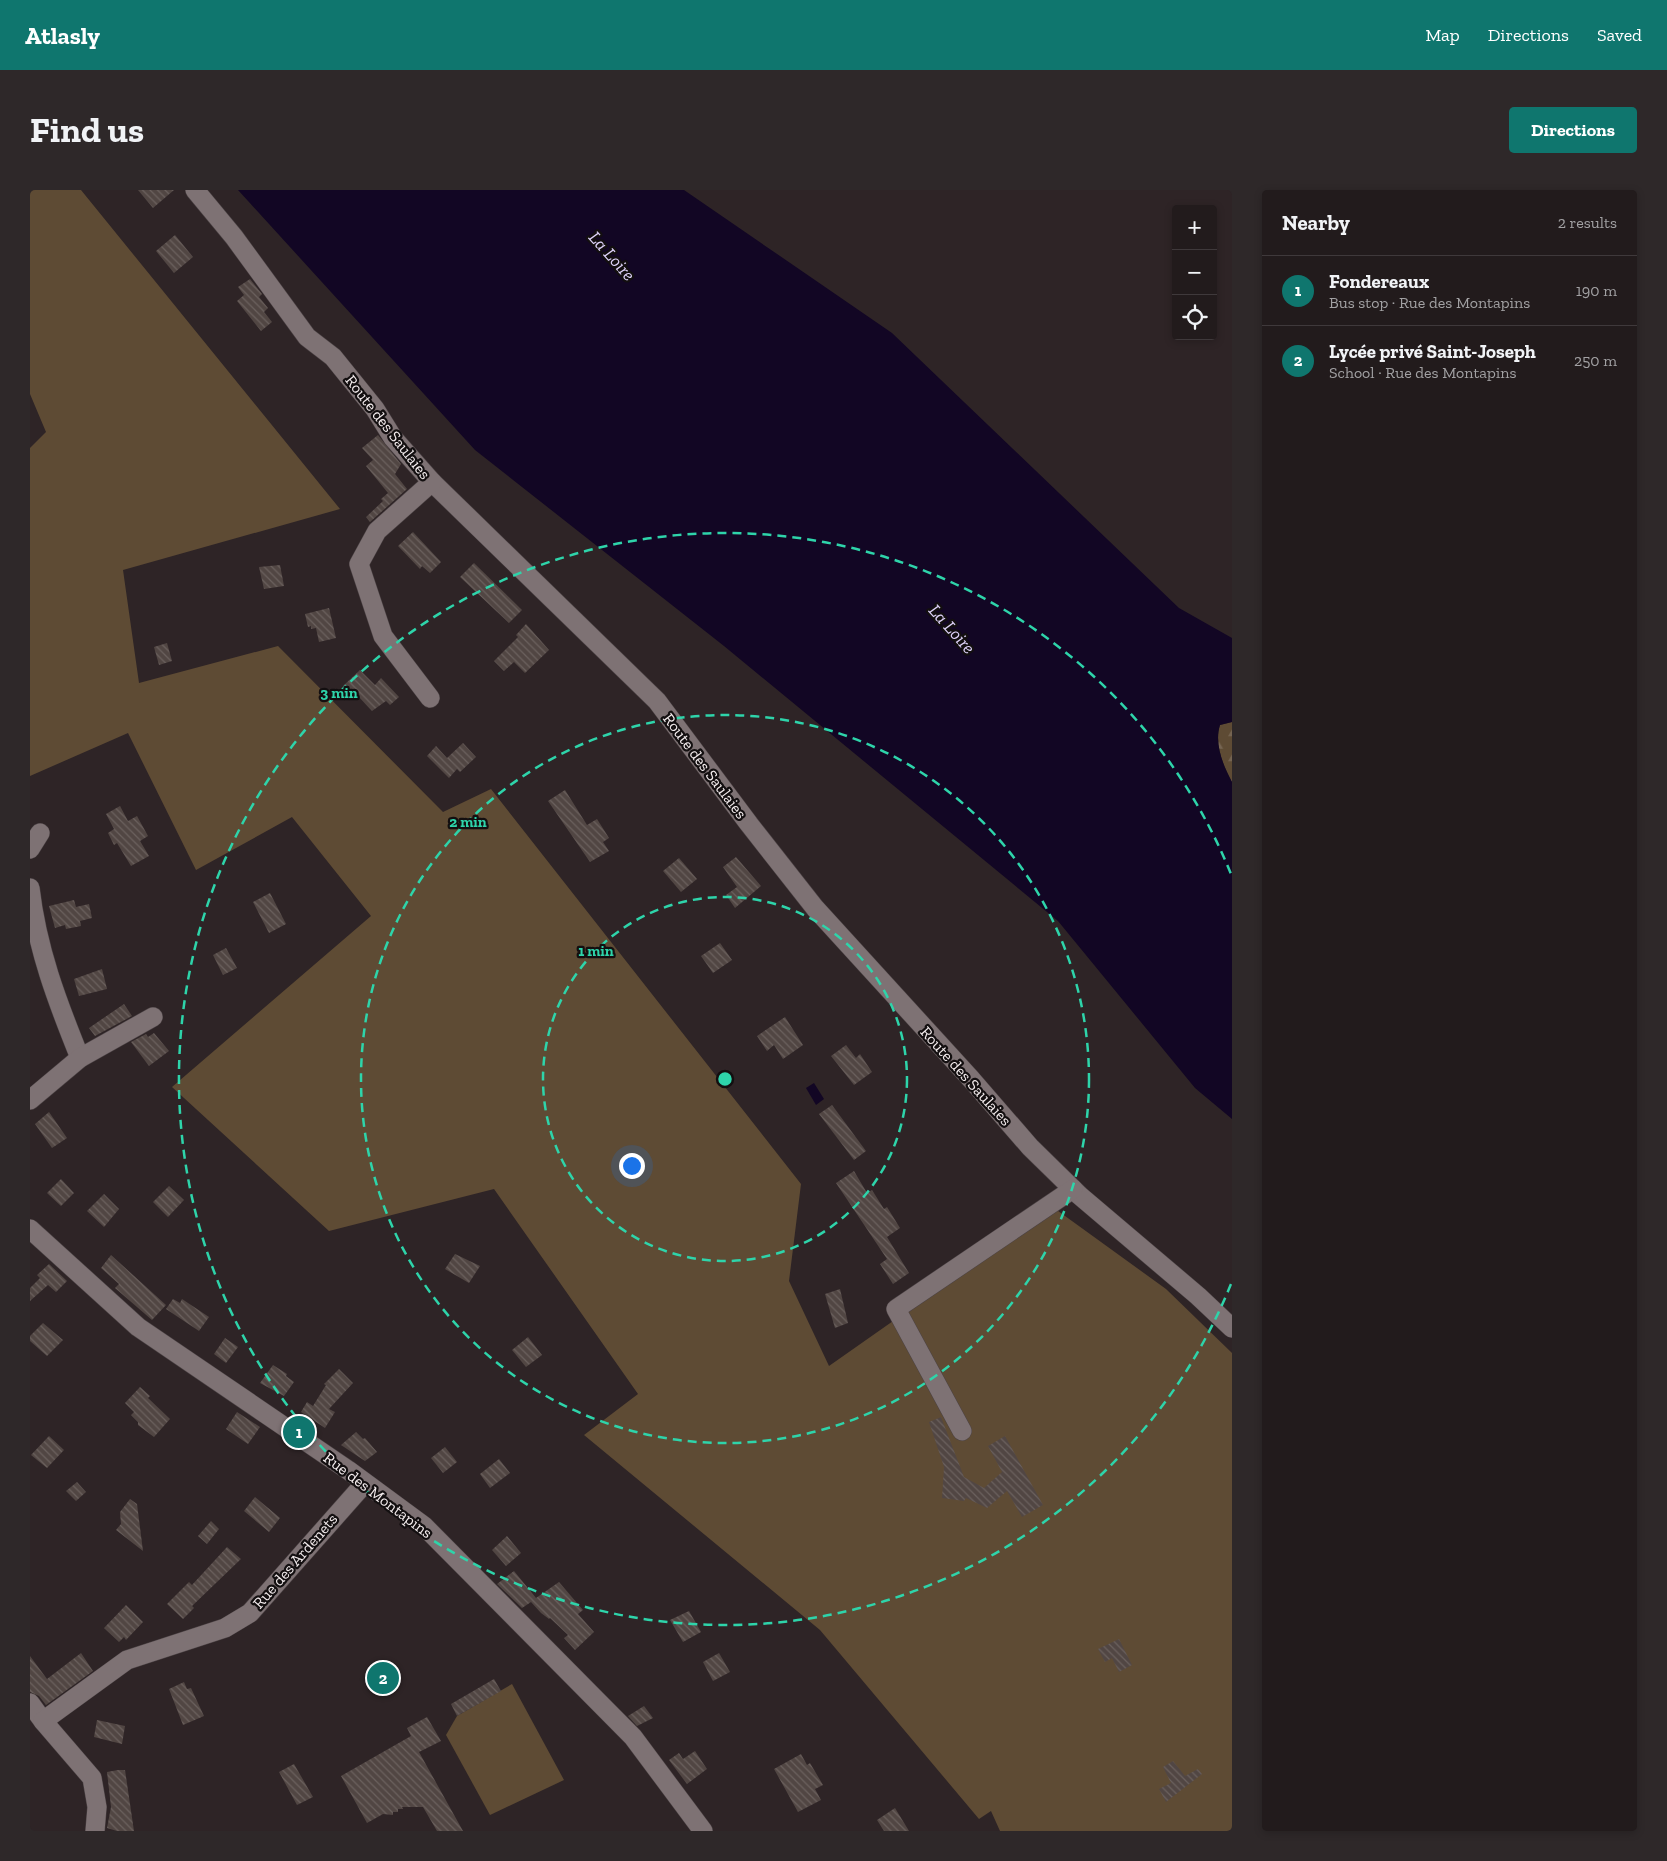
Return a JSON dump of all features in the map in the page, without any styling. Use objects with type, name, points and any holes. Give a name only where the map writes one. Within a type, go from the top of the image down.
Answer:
[{"type":"street","name":"Route des Saulaies","points":[[194,190],[234,237],[307,337],[332,357],[375,409],[393,438],[432,482],[658,701],[749,824],[815,908],[971,1079],[1030,1147],[1073,1189],[1198,1296],[1232,1328]]},
{"type":"street","points":[[430,698],[383,636],[359,564],[377,531],[432,482]]},
{"type":"street","points":[[30,850],[40,834]]},
{"type":"street","points":[[30,888],[35,928],[57,1001],[80,1058]]},
{"type":"street","points":[[30,1100],[80,1058],[153,1017]]},
{"type":"street","points":[[962,1431],[896,1309],[1073,1189]]},
{"type":"street","name":"Rue des Montapins","points":[[31,1232],[138,1326],[424,1526],[633,1737],[704,1831]]},
{"type":"street","name":"Rue des Ardenets","points":[[43,1721],[127,1660],[225,1628],[250,1612],[365,1483]]},
{"type":"street","points":[[30,1703],[92,1778],[97,1807],[95,1831]]},
{"type":"green space","points":[[30,190],[81,190],[340,509],[123,570],[139,683],[278,646],[443,812],[491,789],[801,1184],[789,1281],[829,1366],[1054,1208],[1166,1289],[1232,1353],[1232,1831],[1000,1831],[991,1811],[979,1819],[820,1630],[584,1435],[638,1394],[494,1189],[329,1231],[172,1087],[371,916],[292,817],[196,870],[128,733],[30,776],[30,448],[46,432],[30,394]]},
{"type":"green space","points":[[1232,722],[1232,782],[1223,762],[1218,732],[1220,725]]},
{"type":"green space","points":[[512,1684],[564,1780],[490,1815],[446,1735],[457,1716]]},
{"type":"water","name":"La Loire","points":[[238,190],[684,190],[892,333],[1179,608],[1232,638],[1232,722],[1220,725],[1218,740],[1223,762],[1232,782],[1232,1119],[1195,1088],[1058,921],[724,646],[475,450]]},
{"type":"water","points":[[814,1083],[824,1099],[816,1105],[806,1088]]},
{"type":"building","points":[[138,190],[174,190],[153,208]]},
{"type":"building","points":[[175,235],[193,257],[174,273],[156,251]]},
{"type":"building","points":[[250,279],[262,294],[259,297],[268,308],[264,312],[272,322],[261,331],[237,301],[244,295],[238,287]]},
{"type":"building","points":[[378,435],[401,464],[395,474],[407,489],[370,522],[366,517],[383,501],[381,499],[388,493],[366,466],[373,460],[362,448]]},
{"type":"building","points":[[413,532],[441,562],[430,573],[422,566],[420,569],[398,546]]},
{"type":"building","points":[[474,563],[522,610],[509,623],[460,577]]},
{"type":"building","points":[[280,565],[284,586],[264,589],[259,567]]},
{"type":"building","points":[[329,608],[336,638],[319,642],[316,628],[311,629],[311,626],[308,627],[305,614]]},
{"type":"building","points":[[526,624],[549,650],[525,673],[514,662],[504,671],[494,661],[518,637],[516,635]]},
{"type":"building","points":[[167,643],[172,661],[159,665],[154,647]]},
{"type":"building","points":[[360,670],[375,685],[381,678],[399,697],[390,705],[386,701],[372,711],[358,696],[355,699],[343,686]]},
{"type":"building","points":[[463,743],[476,757],[460,772],[457,769],[449,778],[427,756],[436,746],[447,758]]},
{"type":"building","points":[[565,790],[587,825],[597,819],[609,838],[603,842],[609,851],[590,862],[548,801]]},
{"type":"building","points":[[120,806],[128,821],[137,816],[148,836],[140,841],[149,856],[131,866],[117,843],[114,845],[108,833],[114,829],[106,814]]},
{"type":"building","points":[[736,857],[761,886],[735,908],[726,895],[737,887],[723,867]]},
{"type":"building","points":[[679,858],[697,879],[681,892],[663,871]]},
{"type":"building","points":[[270,893],[286,924],[269,933],[253,902]]},
{"type":"building","points":[[74,900],[76,907],[89,904],[92,918],[80,921],[81,926],[66,929],[65,925],[55,928],[49,906]]},
{"type":"building","points":[[720,943],[732,960],[713,973],[701,956]]},
{"type":"building","points":[[226,948],[237,968],[223,975],[213,955]]},
{"type":"building","points":[[102,969],[107,989],[79,996],[74,979]]},
{"type":"building","points":[[124,1004],[132,1016],[95,1036],[89,1028]]},
{"type":"building","points":[[785,1017],[803,1045],[783,1059],[774,1045],[767,1051],[757,1036]]},
{"type":"building","points":[[154,1033],[169,1051],[149,1066],[131,1042],[146,1034],[148,1037]]},
{"type":"building","points":[[846,1045],[856,1058],[860,1054],[872,1072],[854,1085],[831,1056]]},
{"type":"building","points":[[832,1105],[866,1151],[854,1160],[819,1114]]},
{"type":"building","points":[[49,1112],[67,1138],[52,1148],[35,1124]]},
{"type":"building","points":[[854,1171],[867,1193],[872,1190],[884,1209],[887,1207],[900,1228],[887,1237],[909,1273],[893,1284],[880,1264],[887,1259],[836,1183]]},
{"type":"building","points":[[61,1179],[74,1193],[61,1206],[47,1193]]},
{"type":"building","points":[[169,1186],[184,1200],[168,1217],[153,1202]]},
{"type":"building","points":[[104,1194],[119,1209],[104,1227],[87,1211]]},
{"type":"building","points":[[455,1254],[480,1266],[469,1283],[445,1269]]},
{"type":"building","points":[[111,1255],[166,1305],[152,1320],[115,1288],[119,1284],[101,1268]]},
{"type":"building","points":[[49,1264],[67,1281],[56,1292],[48,1285],[30,1301],[30,1288],[40,1278],[37,1275]]},
{"type":"building","points":[[840,1289],[848,1323],[835,1328],[825,1294]]},
{"type":"building","points":[[173,1299],[180,1303],[182,1299],[209,1317],[199,1331],[166,1309]]},
{"type":"building","points":[[43,1323],[63,1340],[47,1356],[30,1341],[30,1336]]},
{"type":"building","points":[[528,1337],[542,1355],[526,1367],[512,1350]]},
{"type":"building","points":[[225,1338],[238,1347],[226,1363],[214,1354]]},
{"type":"building","points":[[273,1365],[287,1374],[286,1376],[294,1382],[284,1396],[260,1383]]},
{"type":"building","points":[[339,1369],[353,1383],[329,1409],[335,1412],[325,1428],[301,1412],[307,1402],[313,1406],[326,1385],[324,1384]]},
{"type":"building","points":[[140,1387],[150,1396],[148,1398],[170,1419],[154,1437],[138,1425],[138,1422],[131,1415],[134,1412],[125,1403]]},
{"type":"building","points":[[237,1412],[260,1427],[248,1444],[226,1429]]},
{"type":"building","points":[[941,1417],[964,1477],[984,1488],[1002,1472],[988,1446],[1005,1436],[1043,1505],[1022,1517],[1007,1491],[987,1508],[966,1498],[964,1501],[942,1498],[944,1467],[929,1422]]},
{"type":"building","points":[[356,1432],[363,1439],[365,1438],[377,1452],[365,1461],[341,1445]]},
{"type":"building","points":[[49,1436],[64,1450],[47,1468],[31,1455]]},
{"type":"building","points":[[445,1447],[457,1462],[443,1473],[431,1458]]},
{"type":"building","points":[[499,1459],[510,1473],[490,1488],[480,1474]]},
{"type":"building","points":[[77,1482],[86,1492],[76,1501],[66,1491]]},
{"type":"building","points":[[255,1497],[280,1518],[269,1532],[244,1511]]},
{"type":"building","points":[[130,1499],[137,1504],[143,1551],[116,1530],[121,1524],[120,1512]]},
{"type":"building","points":[[211,1521],[219,1529],[207,1544],[198,1536]]},
{"type":"building","points":[[507,1536],[521,1553],[506,1566],[492,1550]]},
{"type":"building","points":[[227,1547],[241,1559],[192,1606],[194,1608],[183,1619],[167,1604],[189,1582],[192,1585]]},
{"type":"building","points":[[514,1571],[536,1598],[559,1582],[583,1610],[578,1614],[594,1632],[575,1650],[564,1638],[568,1635],[550,1618],[541,1613],[531,1602],[522,1608],[497,1584]]},
{"type":"building","points":[[126,1605],[143,1622],[126,1640],[124,1637],[119,1642],[104,1628]]},
{"type":"building","points":[[689,1611],[701,1632],[683,1642],[670,1620]]},
{"type":"building","points":[[1119,1639],[1132,1665],[1119,1672],[1112,1658],[1105,1662],[1098,1649]]},
{"type":"building","points":[[81,1653],[93,1671],[46,1705],[39,1696],[30,1692],[30,1656],[47,1679]]},
{"type":"building","points":[[719,1653],[730,1672],[713,1681],[703,1662]]},
{"type":"building","points":[[494,1679],[501,1691],[457,1716],[451,1704]]},
{"type":"building","points":[[184,1682],[187,1689],[191,1688],[204,1716],[183,1725],[169,1689]]},
{"type":"building","points":[[644,1706],[653,1718],[637,1726],[628,1716]]},
{"type":"building","points":[[427,1717],[441,1741],[419,1752],[463,1831],[437,1831],[423,1807],[402,1807],[403,1809],[398,1809],[398,1812],[393,1812],[393,1815],[383,1814],[367,1823],[341,1776],[411,1736],[407,1728]]},
{"type":"building","points":[[97,1720],[125,1726],[122,1744],[94,1737]]},
{"type":"building","points":[[695,1751],[707,1769],[687,1784],[669,1760],[679,1753],[683,1759]]},
{"type":"building","points":[[801,1754],[807,1765],[810,1763],[823,1785],[815,1789],[821,1800],[798,1812],[774,1769]]},
{"type":"building","points":[[1173,1761],[1185,1776],[1198,1769],[1202,1774],[1166,1802],[1159,1789],[1171,1783],[1163,1767]]},
{"type":"building","points":[[294,1764],[313,1797],[297,1805],[279,1772]]},
{"type":"building","points":[[125,1770],[134,1831],[117,1831],[107,1828],[111,1807],[107,1772]]},
{"type":"building","points":[[895,1808],[909,1831],[884,1831],[877,1820]]},
{"type":"place","name":"Fondereaux","points":[[299,1432]]},
{"type":"place","name":"Lycée privé Saint-Joseph","points":[[383,1678]]}]
